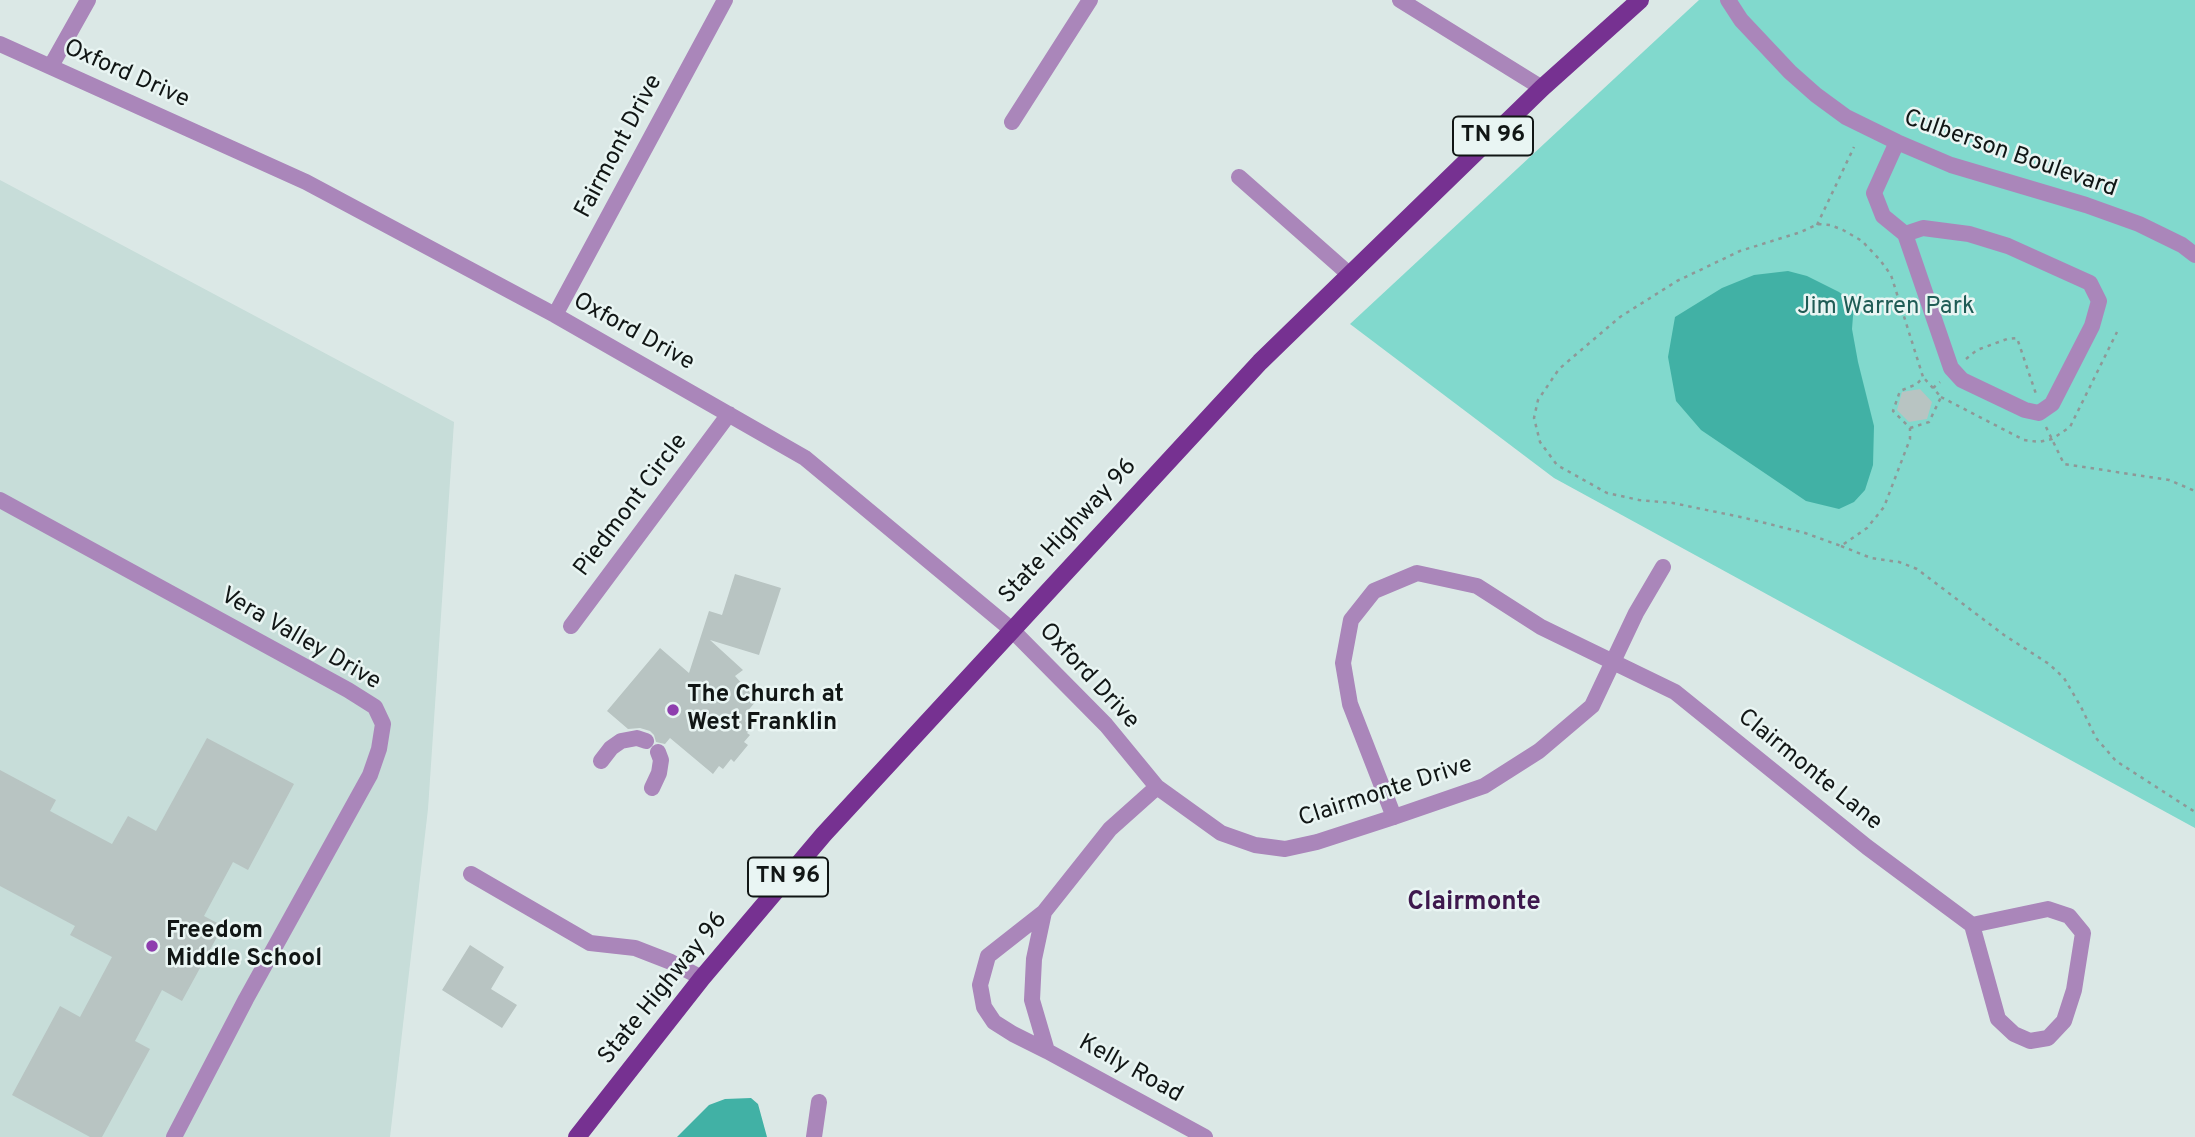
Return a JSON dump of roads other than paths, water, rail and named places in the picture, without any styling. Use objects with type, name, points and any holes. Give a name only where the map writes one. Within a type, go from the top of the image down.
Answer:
[{"type":"main road","name":"State Highway 96","points":[[577,1137],[702,978],[824,834],[1260,362],[1542,88],[1640,0]]},
{"type":"street","points":[[51,66],[88,0]]},
{"type":"street","name":"Fairmont Drive","points":[[555,315],[725,0]]},
{"type":"street","points":[[1012,122],[1090,0]]},
{"type":"street","points":[[1400,0],[1542,88]]},
{"type":"street","name":"Culberson Boulevard","points":[[1728,0],[1741,20],[1790,72],[1846,117],[1951,165],[2087,205],[2139,224],[2182,245],[2195,255]]},
{"type":"street","name":"Oxford Drive","points":[[0,44],[306,182],[555,315],[805,458],[1012,630],[1105,725],[1157,787]]},
{"type":"street","points":[[1896,142],[1874,193],[1883,216],[1905,234],[1953,371],[1962,380],[2025,410],[2039,414],[2052,404],[2092,326],[2099,301],[2090,283],[2008,246],[1969,234],[1923,228],[1905,234]]},
{"type":"street","points":[[1239,177],[1350,275]]},
{"type":"street","name":"Piedmont Circle","points":[[571,626],[729,414]]},
{"type":"street","name":"Vera Valley Drive","points":[[0,500],[348,690],[375,707],[383,724],[379,749],[370,775],[246,999],[174,1137]]},
{"type":"street","name":"Clairmonte Drive","points":[[1157,787],[1221,833],[1285,849],[1317,842],[1484,786],[1539,751],[1592,706],[1636,613],[1663,567]]},
{"type":"street","name":"Clairmonte Lane","points":[[1394,817],[1350,704],[1343,663],[1351,620],[1374,591],[1418,572],[1477,586],[1541,627],[1675,692],[1867,847],[1972,925]]},
{"type":"street","points":[[601,761],[611,748],[621,741],[637,738],[652,747],[661,760],[652,788]]},
{"type":"street","name":"Kelly Road","points":[[1157,787],[1110,829],[1044,912],[1034,959],[1032,1000],[1047,1051],[1206,1137]]},
{"type":"street","points":[[471,874],[590,943],[635,948],[702,978]]},
{"type":"street","points":[[2048,909],[2069,916],[2083,933],[2071,1001],[2064,1021],[2048,1038],[2030,1041],[2014,1034],[1998,1019],[1972,925],[2048,909]]},
{"type":"street","points":[[1044,912],[988,956],[980,985],[984,1007],[994,1022],[1047,1051]]},
{"type":"street","points":[[814,1137],[819,1102]]},
{"type":"water","points":[[1788,271],[1807,276],[1854,303],[1852,329],[1874,426],[1873,465],[1865,490],[1854,502],[1839,509],[1806,501],[1701,430],[1676,401],[1668,357],[1675,317],[1722,288],[1754,275]]},
{"type":"water","points":[[751,1098],[758,1104],[767,1137],[677,1137],[709,1105],[725,1099]]},
{"type":"place","name":"The Church at West Franklin","points":[[673,710]]},
{"type":"place","name":"Freedom Middle School","points":[[152,946]]},
{"type":"district","name":"Clairmonte","points":[[1474,904]]},
{"type":"park label","name":"Jim Warren Park","points":[[1886,308]]}]
